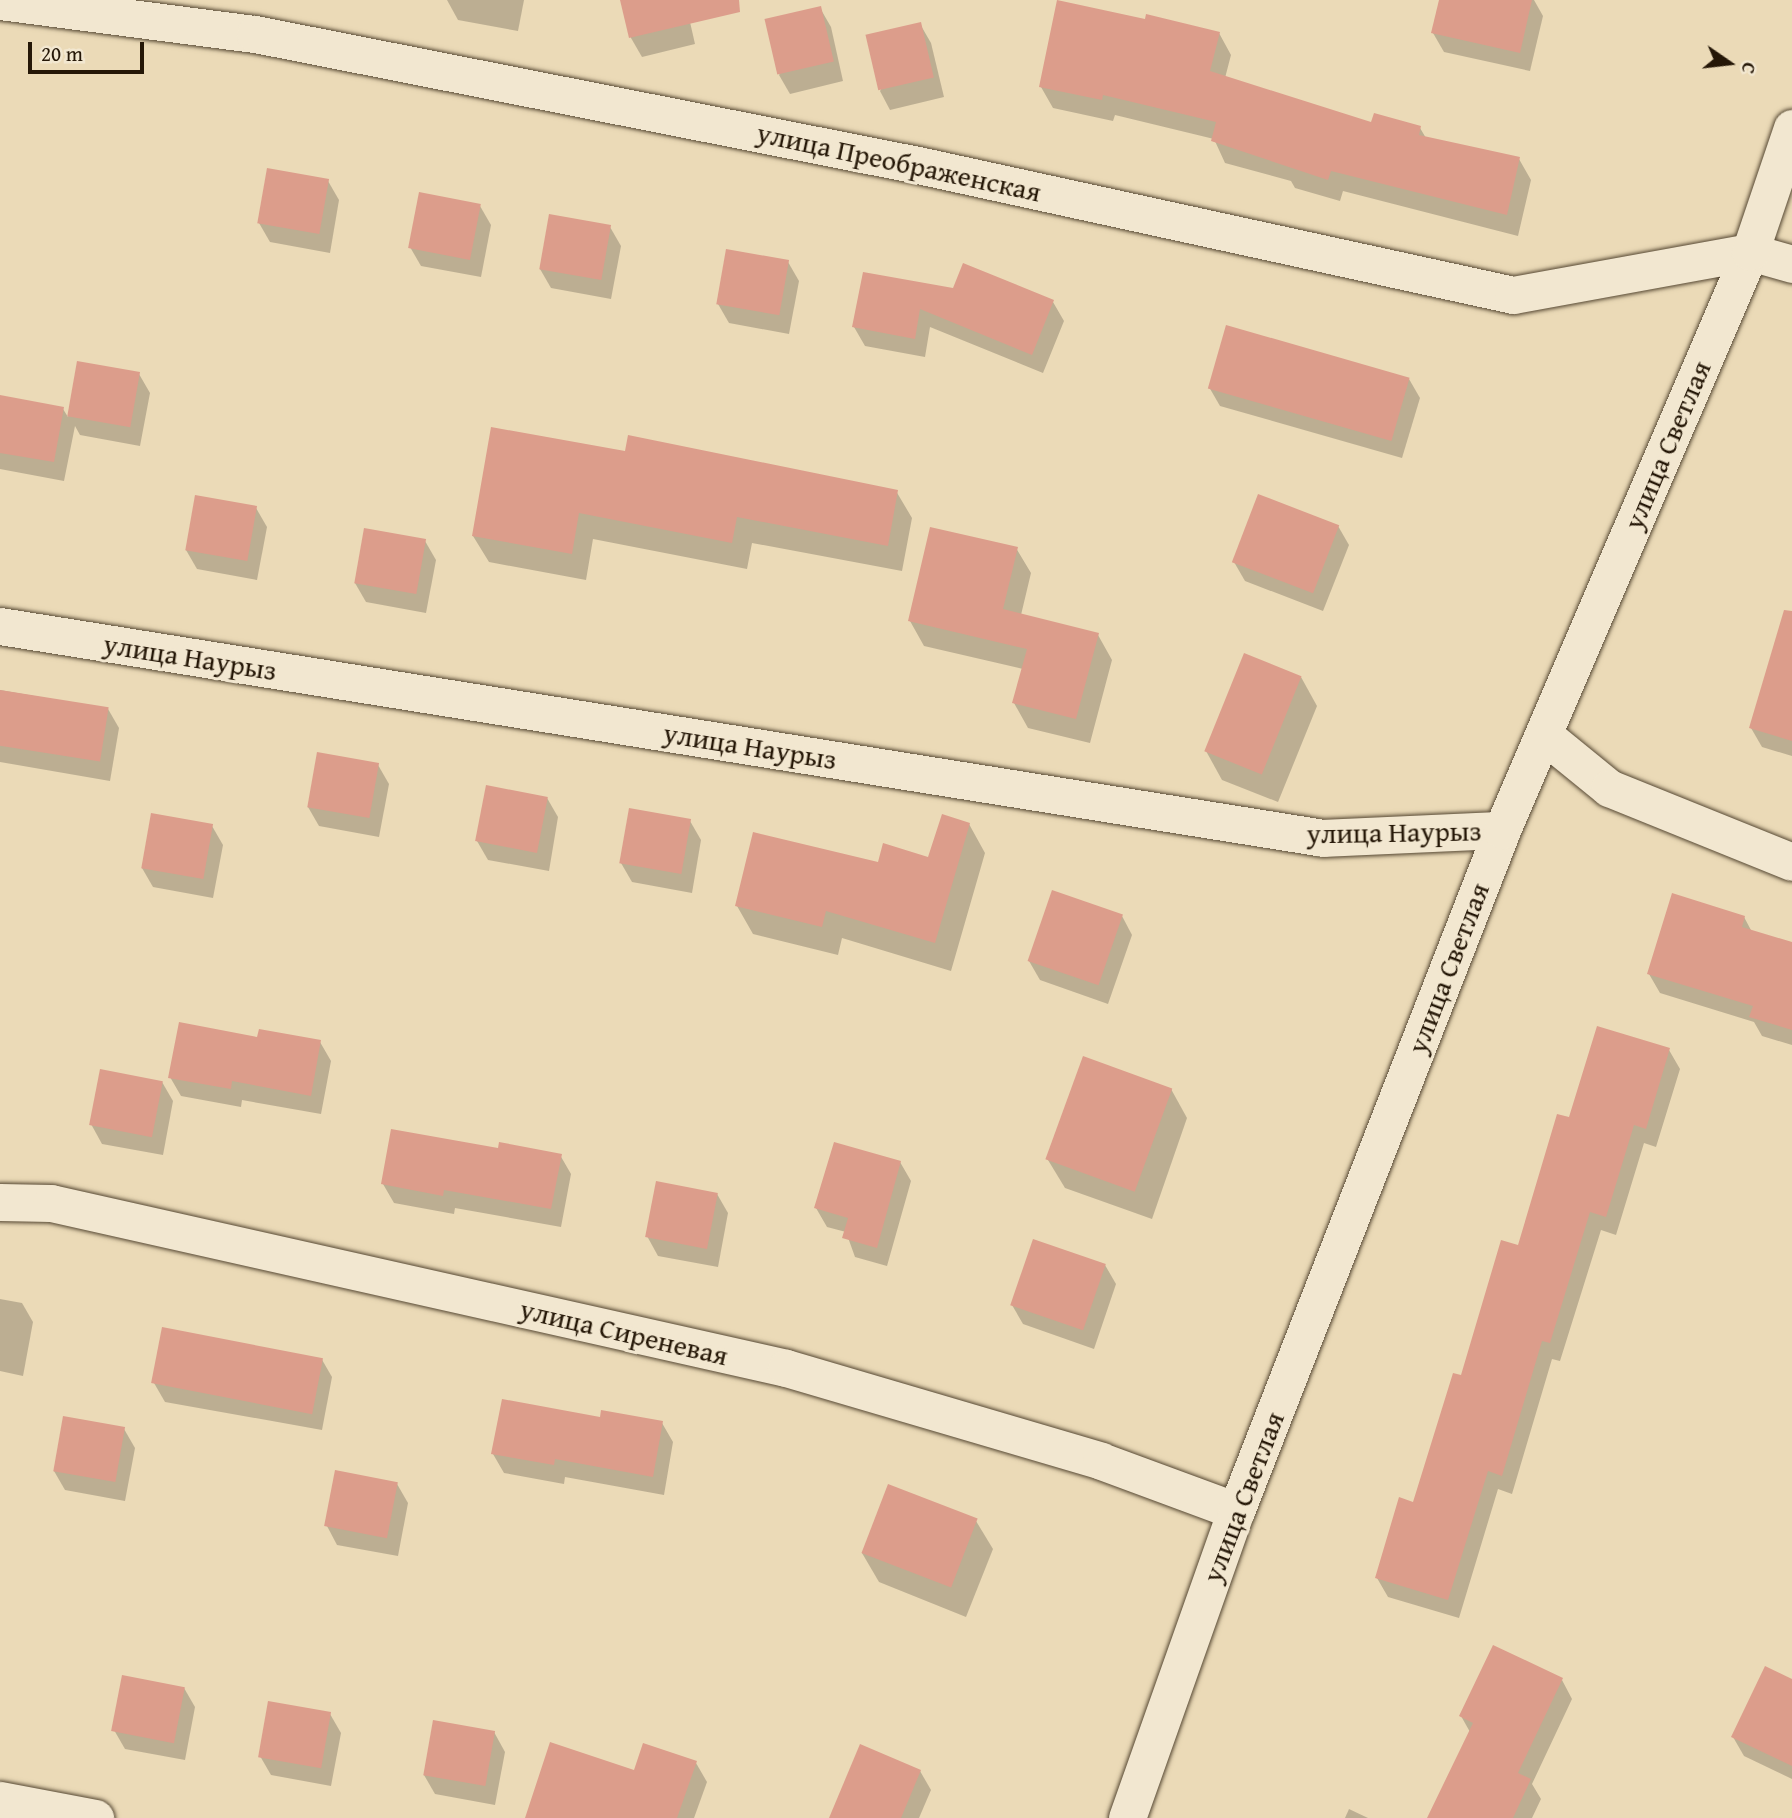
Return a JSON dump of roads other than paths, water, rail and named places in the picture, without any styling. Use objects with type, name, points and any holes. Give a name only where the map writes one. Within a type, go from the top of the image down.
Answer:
[{"type":"street","name":"улица Преображенская","points":[[0,1],[282,39],[918,164],[1513,295],[1750,252],[1792,264]]},
{"type":"street","name":"улица Светлая","points":[[1127,1818],[1236,1511],[1502,830],[1750,252],[1792,128]]},
{"type":"street","name":"улица Наурыз","points":[[0,626],[1323,838],[1502,830]]},
{"type":"street","points":[[1544,734],[1609,788],[1792,862]]},
{"type":"street","name":"улица Сиреневая","points":[[0,1202],[51,1203],[786,1368],[1101,1461],[1236,1511]]},
{"type":"street","points":[[0,1800],[95,1818]]}]
